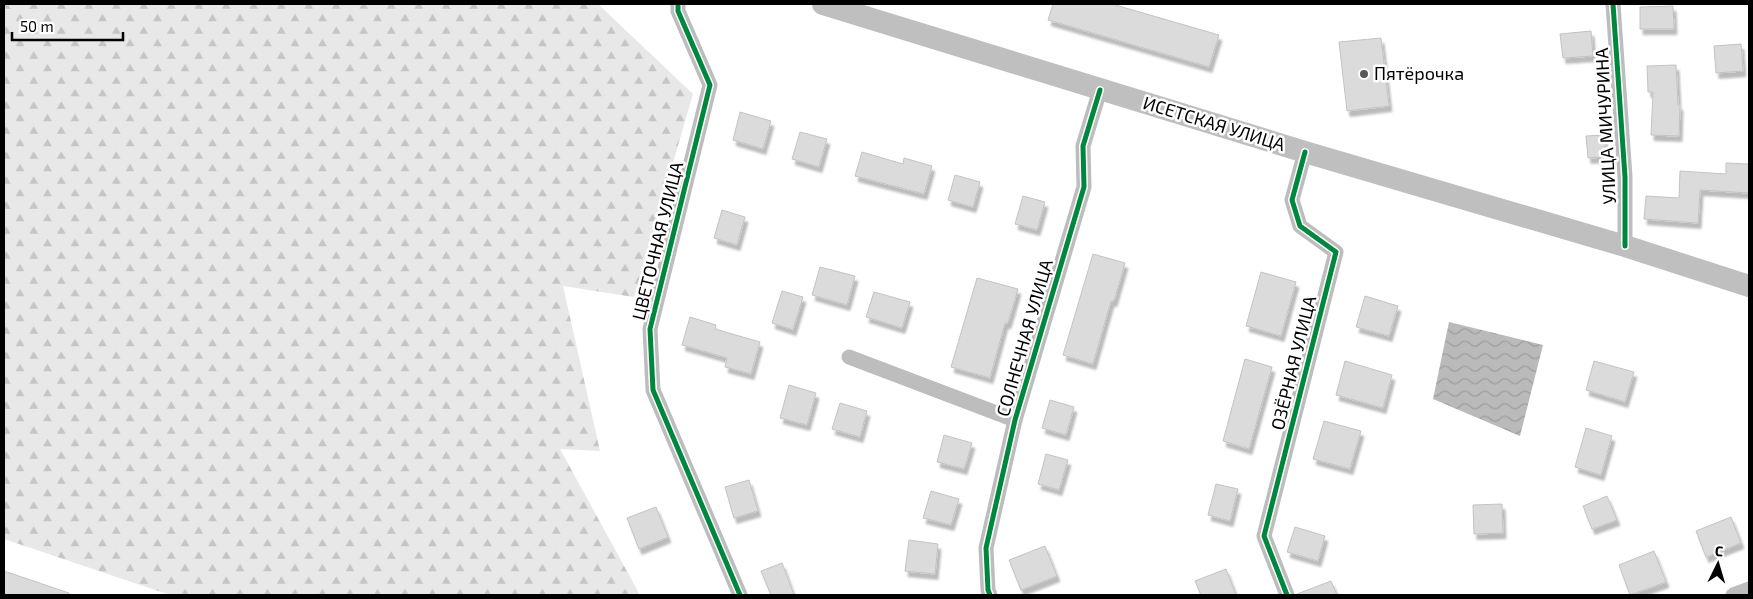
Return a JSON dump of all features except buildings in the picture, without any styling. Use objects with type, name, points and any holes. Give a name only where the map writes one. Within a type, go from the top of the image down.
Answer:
[{"type":"main road","name":"ИСЕТСКАЯ УЛИЦА","points":[[823,4],[1305,152],[1625,246],[1749,286]]},
{"type":"street","name":"ЦВЕТОЧНАЯ УЛИЦА","points":[[678,4],[678,11],[710,85],[650,329],[653,390],[740,595]]},
{"type":"street","name":"УЛИЦА МИЧУРИНА","points":[[1613,4],[1625,177],[1625,246]]},
{"type":"street","name":"СОЛНЕЧНАЯ УЛИЦА","points":[[990,595],[988,590],[986,548],[1015,420],[1084,187],[1083,146],[1100,90]]},
{"type":"street","name":"ОЗЁРНАЯ УЛИЦА","points":[[1287,595],[1264,536],[1336,252],[1300,226],[1292,200],[1305,152]]},
{"type":"street","points":[[849,357],[1015,420]]},
{"type":"street","points":[[1733,595],[1749,589]]},
{"type":"green space","points":[[4,4],[598,4],[693,94],[634,297],[563,286],[600,451],[560,449],[640,595],[170,595],[4,539]]},
{"type":"water","points":[[1449,322],[1543,345],[1520,436],[1433,399]]},
{"type":"cycle path","points":[[678,4],[678,11],[710,85],[650,329],[653,390],[740,595]]},
{"type":"cycle path","points":[[1613,4],[1625,177],[1625,246]]},
{"type":"cycle path","points":[[990,595],[988,590],[986,548],[1015,420],[1084,187],[1083,146],[1100,90]]},
{"type":"cycle path","points":[[1287,595],[1264,536],[1336,252],[1300,226],[1292,200],[1305,152]]},
{"type":"place","name":"Пятёрочка","points":[[1364,74]]}]
